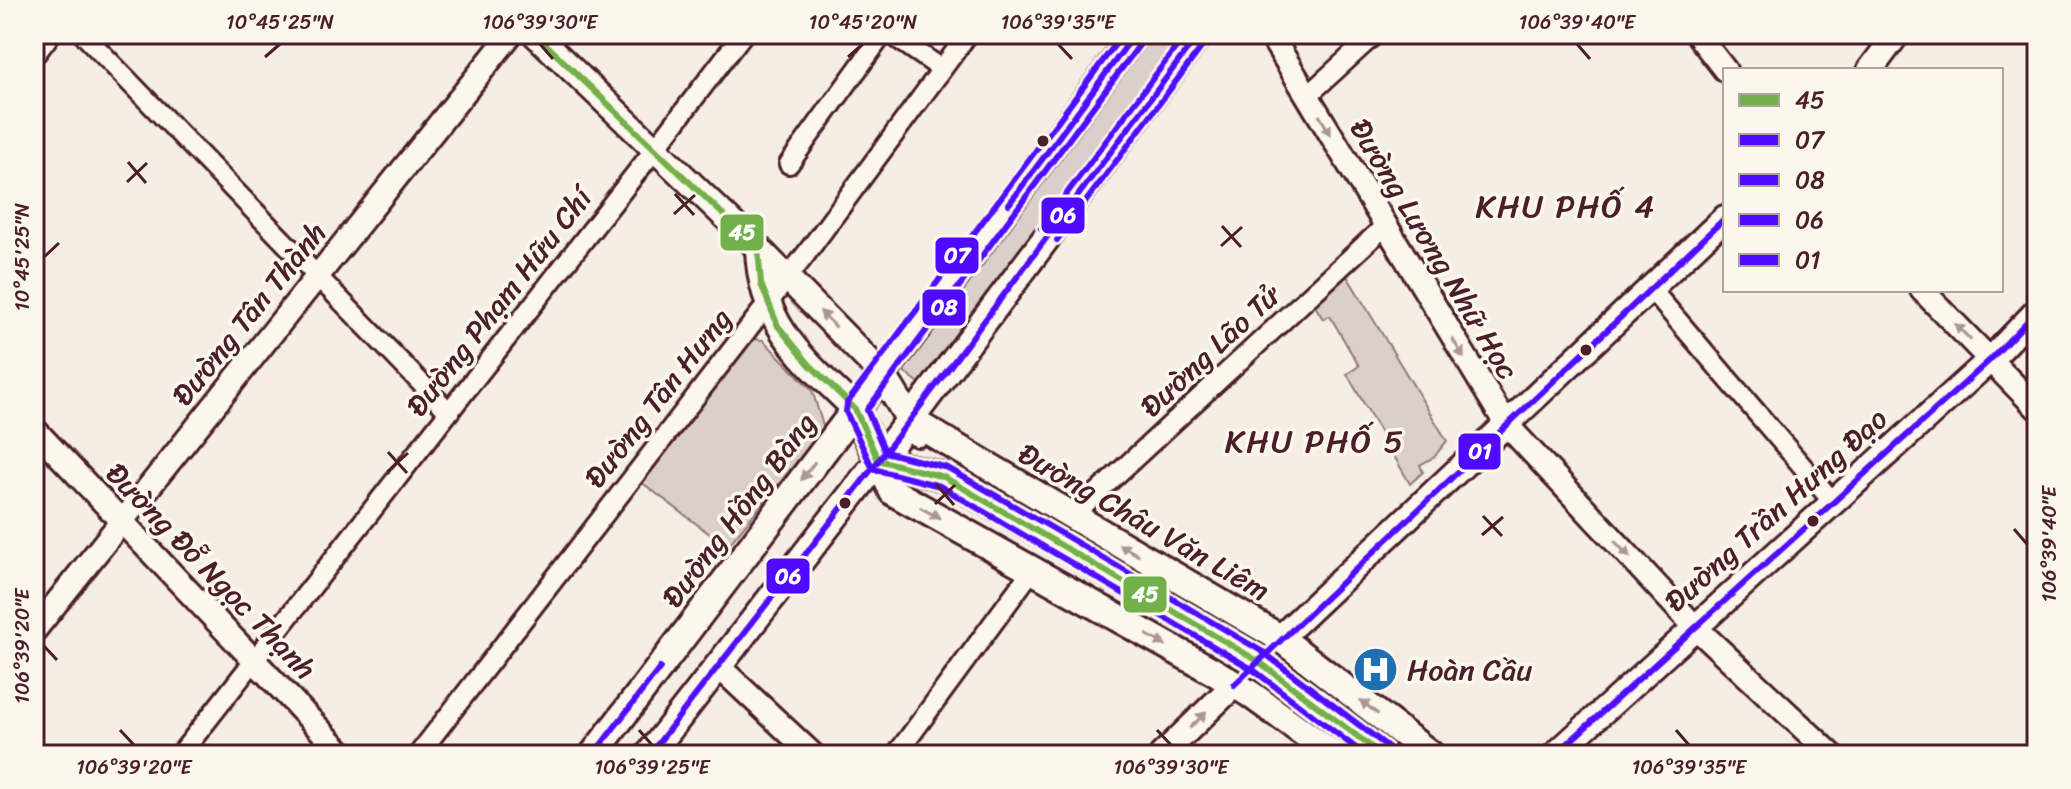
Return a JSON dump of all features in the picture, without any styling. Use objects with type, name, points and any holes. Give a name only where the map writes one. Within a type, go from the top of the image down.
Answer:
[{"type":"main road","points":[[34,51],[47,34]]},
{"type":"main road","points":[[535,34],[758,248],[882,374],[910,420]]},
{"type":"main road","name":"Đường Hồng Bàng","points":[[593,755],[1135,34]]},
{"type":"main road","points":[[649,755],[910,420],[1199,34]]},
{"type":"main road","points":[[1872,68],[1897,34]]},
{"type":"main road","points":[[1162,755],[1280,638],[1723,220]]},
{"type":"main road","points":[[758,248],[761,284],[767,304],[792,346],[855,409],[893,492],[1234,685],[1334,755]]},
{"type":"main road","name":"Đường Trần Hưng Đạo","points":[[1555,755],[1990,360],[2037,311]]},
{"type":"main road","name":"Đường Châu Văn Liêm","points":[[910,420],[944,477]]},
{"type":"main road","name":"Đường Châu Văn Liêm","points":[[910,420],[1280,638],[1431,755]]},
{"type":"main road","name":"Đường Châu Văn Liêm","points":[[878,460],[944,477],[1054,541],[1258,661],[1382,755]]},
{"type":"main road","points":[[1032,570],[1072,516]]},
{"type":"main road","points":[[684,635],[718,666]]},
{"type":"street","points":[[83,34],[448,411]]},
{"type":"street","name":"Đường Tân Thành","points":[[34,631],[511,34]]},
{"type":"street","name":"Đường Phạm Hữu Chí","points":[[180,755],[743,34]]},
{"type":"street","points":[[789,164],[883,34]]},
{"type":"street","points":[[891,34],[942,69]]},
{"type":"street","name":"Đường Tân Hưng","points":[[418,755],[787,278],[968,34]]},
{"type":"street","name":"Đường Lương Nhữ Học","points":[[1270,34],[1506,424],[1695,627],[1832,755]]},
{"type":"street","points":[[1307,96],[1375,34]]},
{"type":"street","points":[[1697,34],[1723,68]]},
{"type":"street","name":"Đường Lão Tử","points":[[1072,516],[1385,226]]},
{"type":"street","points":[[1650,288],[1833,502]]},
{"type":"street","points":[[1924,292],[2037,408]]},
{"type":"street","name":"Đường Đỗ Ngọc Thạnh","points":[[34,429],[344,755]]},
{"type":"street","points":[[896,755],[1032,570]]},
{"type":"street","points":[[718,666],[813,755]]},
{"type":"shaded area","points":[[1148,34],[1185,34],[922,385],[898,367]]},
{"type":"shaded area","points":[[1344,271],[1447,441],[1434,457],[1420,465],[1423,472],[1410,484],[1347,374],[1359,366],[1330,316],[1323,319],[1312,301]]},
{"type":"shaded area","points":[[751,339],[763,340],[812,390],[824,429],[727,547],[640,481]]},
{"type":"transit line","name":"45","points":[[535,34],[758,248],[761,284],[778,326],[809,364],[855,409],[878,460],[944,477],[1054,541],[1258,661],[1382,755]]},
{"type":"transit line","name":"07","points":[[1123,34],[847,403],[846,412],[873,469],[940,486],[1252,669],[1365,755]]},
{"type":"transit line","name":"06","points":[[1009,204],[1135,34]]},
{"type":"transit line","name":"08","points":[[1041,228],[1186,34]]},
{"type":"transit line","name":"06","points":[[649,755],[910,420],[1199,34]]},
{"type":"transit line","name":"08","points":[[1143,40],[867,410],[885,452],[948,468],[1059,532],[1263,652],[1388,747]]},
{"type":"transit line","name":"07","points":[[1057,240],[1207,40]]},
{"type":"transit line","name":"01","points":[[1234,685],[1723,220]]},
{"type":"transit line","name":"01","points":[[1555,755],[1990,360],[2037,311]]},
{"type":"transit line","name":"06","points":[[593,755],[660,668]]},
{"type":"place","name":"Hoàn Cầu","points":[[1376,670]]},
{"type":"district","name":"KHU PHỐ 4","points":[[1566,206]]},
{"type":"district","name":"KHU PHỐ 5","points":[[1315,441]]}]
